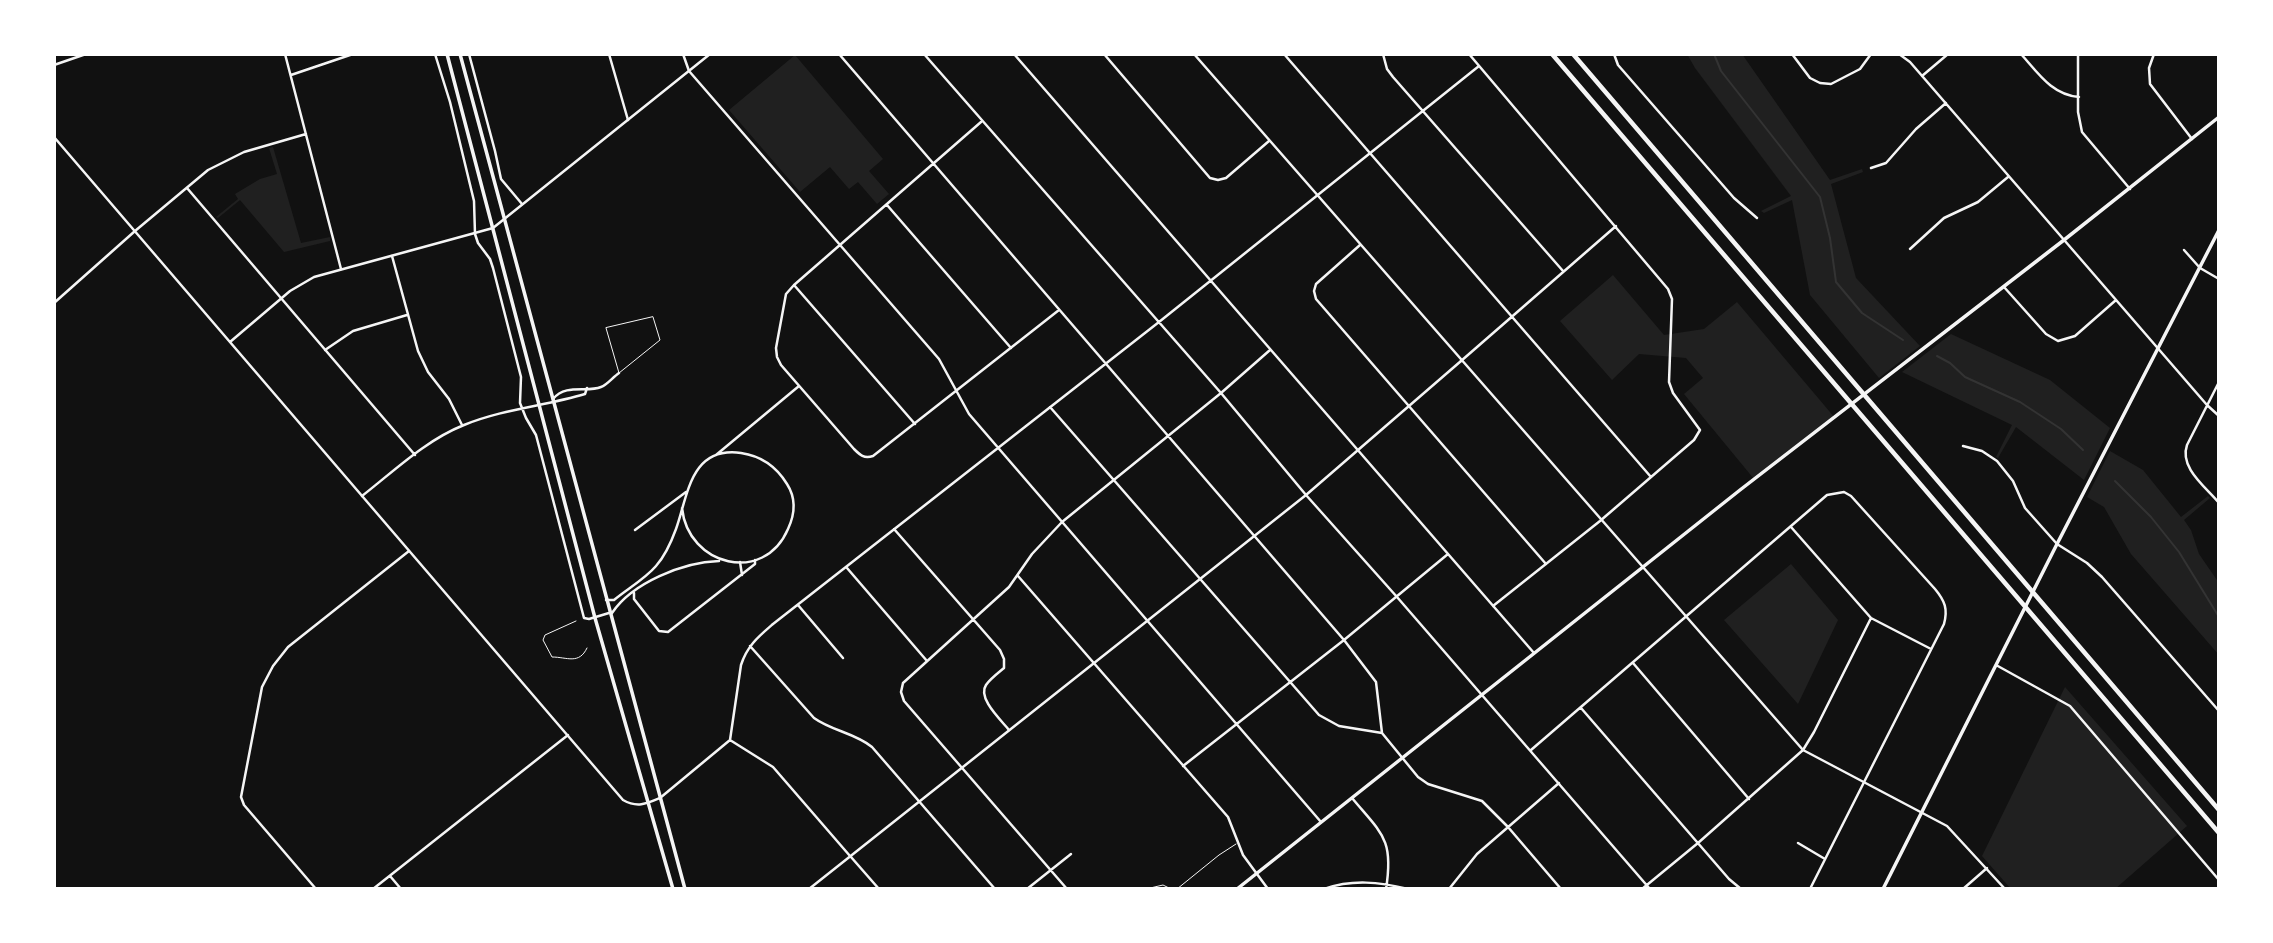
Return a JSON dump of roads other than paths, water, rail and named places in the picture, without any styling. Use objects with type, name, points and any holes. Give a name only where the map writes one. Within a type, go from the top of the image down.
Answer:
[{"type":"highway","points":[[1552,54],[2219,833]]},
{"type":"highway","points":[[1573,54],[2219,810]]},
{"type":"main road","points":[[447,54],[595,618],[673,889]]},
{"type":"main road","points":[[460,54],[685,889]]},
{"type":"main road","points":[[1237,889],[2219,117]]},
{"type":"main road","points":[[1883,889],[2219,230]]},
{"type":"street","points":[[54,65],[86,54]]},
{"type":"street","points":[[285,54],[341,269]]},
{"type":"street","points":[[291,75],[353,54]]},
{"type":"street","points":[[435,54],[450,102],[474,201],[475,234],[493,268],[522,377],[522,407],[536,435],[581,612],[586,619],[610,614],[660,575],[704,561],[755,560],[780,543],[787,531],[793,509],[793,494],[779,471],[757,456],[737,452],[721,454],[708,461]]},
{"type":"street","points":[[469,54],[500,179],[522,204]]},
{"type":"street","points":[[609,54],[628,120]]},
{"type":"street","points":[[683,54],[689,71],[939,359],[970,414],[997,448],[1321,822]]},
{"type":"street","points":[[230,342],[298,285],[314,277],[493,228],[710,54]]},
{"type":"street","points":[[839,54],[1344,640],[1376,682],[1382,733],[1418,776],[1428,784],[1482,801],[1561,889]]},
{"type":"street","points":[[924,54],[1650,889]]},
{"type":"street","points":[[1014,54],[1534,653]]},
{"type":"street","points":[[1104,54],[1210,178],[1226,178],[1269,141]]},
{"type":"street","points":[[1194,54],[1803,750],[1923,811],[1956,833],[2005,889]]},
{"type":"street","points":[[1284,54],[1651,477]]},
{"type":"street","points":[[1383,54],[1387,69],[1563,271]]},
{"type":"street","points":[[1469,54],[1668,289],[1672,299],[1669,382],[1673,393],[1698,425],[1700,432],[1600,521],[1493,606]]},
{"type":"street","points":[[1614,54],[1618,65],[1734,198],[1757,218]]},
{"type":"street","points":[[1792,54],[1810,78],[1831,84],[1860,69],[1871,54]]},
{"type":"street","points":[[1899,54],[1946,103],[2219,416]]},
{"type":"street","points":[[1922,76],[1948,54]]},
{"type":"street","points":[[2021,54],[2054,90],[2067,96],[2078,97]]},
{"type":"street","points":[[2078,54],[2079,123],[2082,132],[2130,189]]},
{"type":"street","points":[[2154,54],[2148,68],[2150,84],[2192,139]]},
{"type":"street","points":[[54,137],[623,800],[632,805],[660,798],[730,740],[741,665],[750,645],[1479,66]]},
{"type":"street","points":[[1871,168],[1886,163],[1916,129],[1946,103]]},
{"type":"street","points":[[982,121],[786,294],[776,348],[777,357],[799,386],[864,458],[873,456],[1059,310]]},
{"type":"street","points":[[54,303],[208,170],[231,157],[306,134]]},
{"type":"street","points":[[1910,249],[1944,218],[1978,202],[2009,177]]},
{"type":"street","points":[[187,188],[415,455]]},
{"type":"street","points":[[887,204],[1011,348]]},
{"type":"street","points":[[809,889],[1306,495],[1616,226]]},
{"type":"street","points":[[1360,245],[1317,284],[1314,291],[1316,299],[1546,564]]},
{"type":"street","points":[[2184,250],[2200,268],[2219,279]]},
{"type":"street","points":[[392,256],[422,363],[449,399],[463,425]]},
{"type":"street","points":[[794,285],[915,424]]},
{"type":"street","points":[[2004,286],[2046,334],[2058,341],[2075,336],[2116,300]]},
{"type":"street","points":[[325,350],[353,331],[407,315]]},
{"type":"street","points":[[1067,889],[904,701],[901,692],[903,683],[974,621],[1018,575],[1032,554],[1062,522],[1270,350]]},
{"type":"street","points":[[552,401],[558,394],[600,388],[619,373]]},
{"type":"street","points":[[2219,382],[2185,448],[2191,470],[2219,503]]},
{"type":"street","points":[[606,600],[614,600],[656,566],[676,530],[694,473],[799,386]]},
{"type":"street","points":[[362,496],[439,438],[463,425],[522,407],[563,401],[584,394],[587,388]]},
{"type":"street","points":[[1050,406],[1319,715],[1329,723],[1339,726],[1382,733]]},
{"type":"street","points":[[733,441],[737,452]]},
{"type":"street","points":[[1963,446],[1982,451],[1997,461],[2011,478],[2025,508],[2057,544],[2087,563],[2102,577],[2219,711]]},
{"type":"street","points":[[635,530],[686,492]]},
{"type":"street","points":[[1531,750],[1790,526],[1831,493],[1844,492],[1864,508],[1944,602],[1946,615],[1944,624],[1810,889]]},
{"type":"street","points":[[682,508],[688,529],[706,552],[719,561]]},
{"type":"street","points":[[1790,526],[1871,618],[1931,649]]},
{"type":"street","points":[[676,530],[688,529]]},
{"type":"street","points":[[894,529],[1000,650],[1004,668],[985,685],[984,692],[985,699],[1009,730]]},
{"type":"street","points":[[316,889],[244,805],[241,797],[262,687],[273,666],[288,647],[410,551]]},
{"type":"street","points":[[1183,766],[1449,554]]},
{"type":"street","points":[[634,593],[634,598],[659,631],[668,632],[742,575],[755,564],[755,560]]},
{"type":"street","points":[[740,562],[742,575]]},
{"type":"street","points":[[656,566],[661,569],[660,575]]},
{"type":"street","points":[[846,567],[927,661]]},
{"type":"street","points":[[1018,575],[1228,817],[1243,855],[1268,889]]},
{"type":"street","points":[[625,600],[634,598]]},
{"type":"street","points":[[798,605],[843,657]]},
{"type":"street","points":[[1642,889],[1803,750],[1871,618]]},
{"type":"street","points":[[750,645],[814,718],[824,725],[855,736],[872,747],[995,889]]},
{"type":"street","points":[[1632,662],[1749,799]]},
{"type":"street","points":[[1996,665],[2070,706],[2219,880]]},
{"type":"street","points":[[1581,708],[1741,889]]},
{"type":"street","points":[[373,889],[568,735]]},
{"type":"street","points":[[730,740],[773,766],[879,889]]},
{"type":"street","points":[[1449,889],[1467,863],[1559,783]]},
{"type":"street","points":[[1352,798],[1380,832],[1387,846],[1390,862],[1386,889]]},
{"type":"street","points":[[1798,843],[1825,859]]},
{"type":"street","points":[[1027,889],[1071,854]]},
{"type":"street","points":[[1963,889],[1987,868]]},
{"type":"street","points":[[390,876],[401,889]]},
{"type":"street","points":[[1324,889],[1360,881],[1387,883],[1408,889]]},
{"type":"lane","points":[[653,317],[660,340],[619,373],[606,328],[653,317]]},
{"type":"lane","points":[[576,621],[551,631],[543,640],[552,657],[575,659],[581,657],[587,648]]},
{"type":"lane","points":[[1177,889],[1238,843]]},
{"type":"lane","points":[[1146,889],[1167,885],[1171,889]]},
{"type":"waterway","points":[[1714,54],[1721,71],[1820,197],[1830,238],[1836,282],[1862,313],[1903,340]]},
{"type":"waterway","points":[[1937,356],[1950,363],[1965,377],[2020,402],[2061,429],[2083,450]]},
{"type":"waterway","points":[[2115,481],[2151,517],[2179,552],[2219,617]]}]
